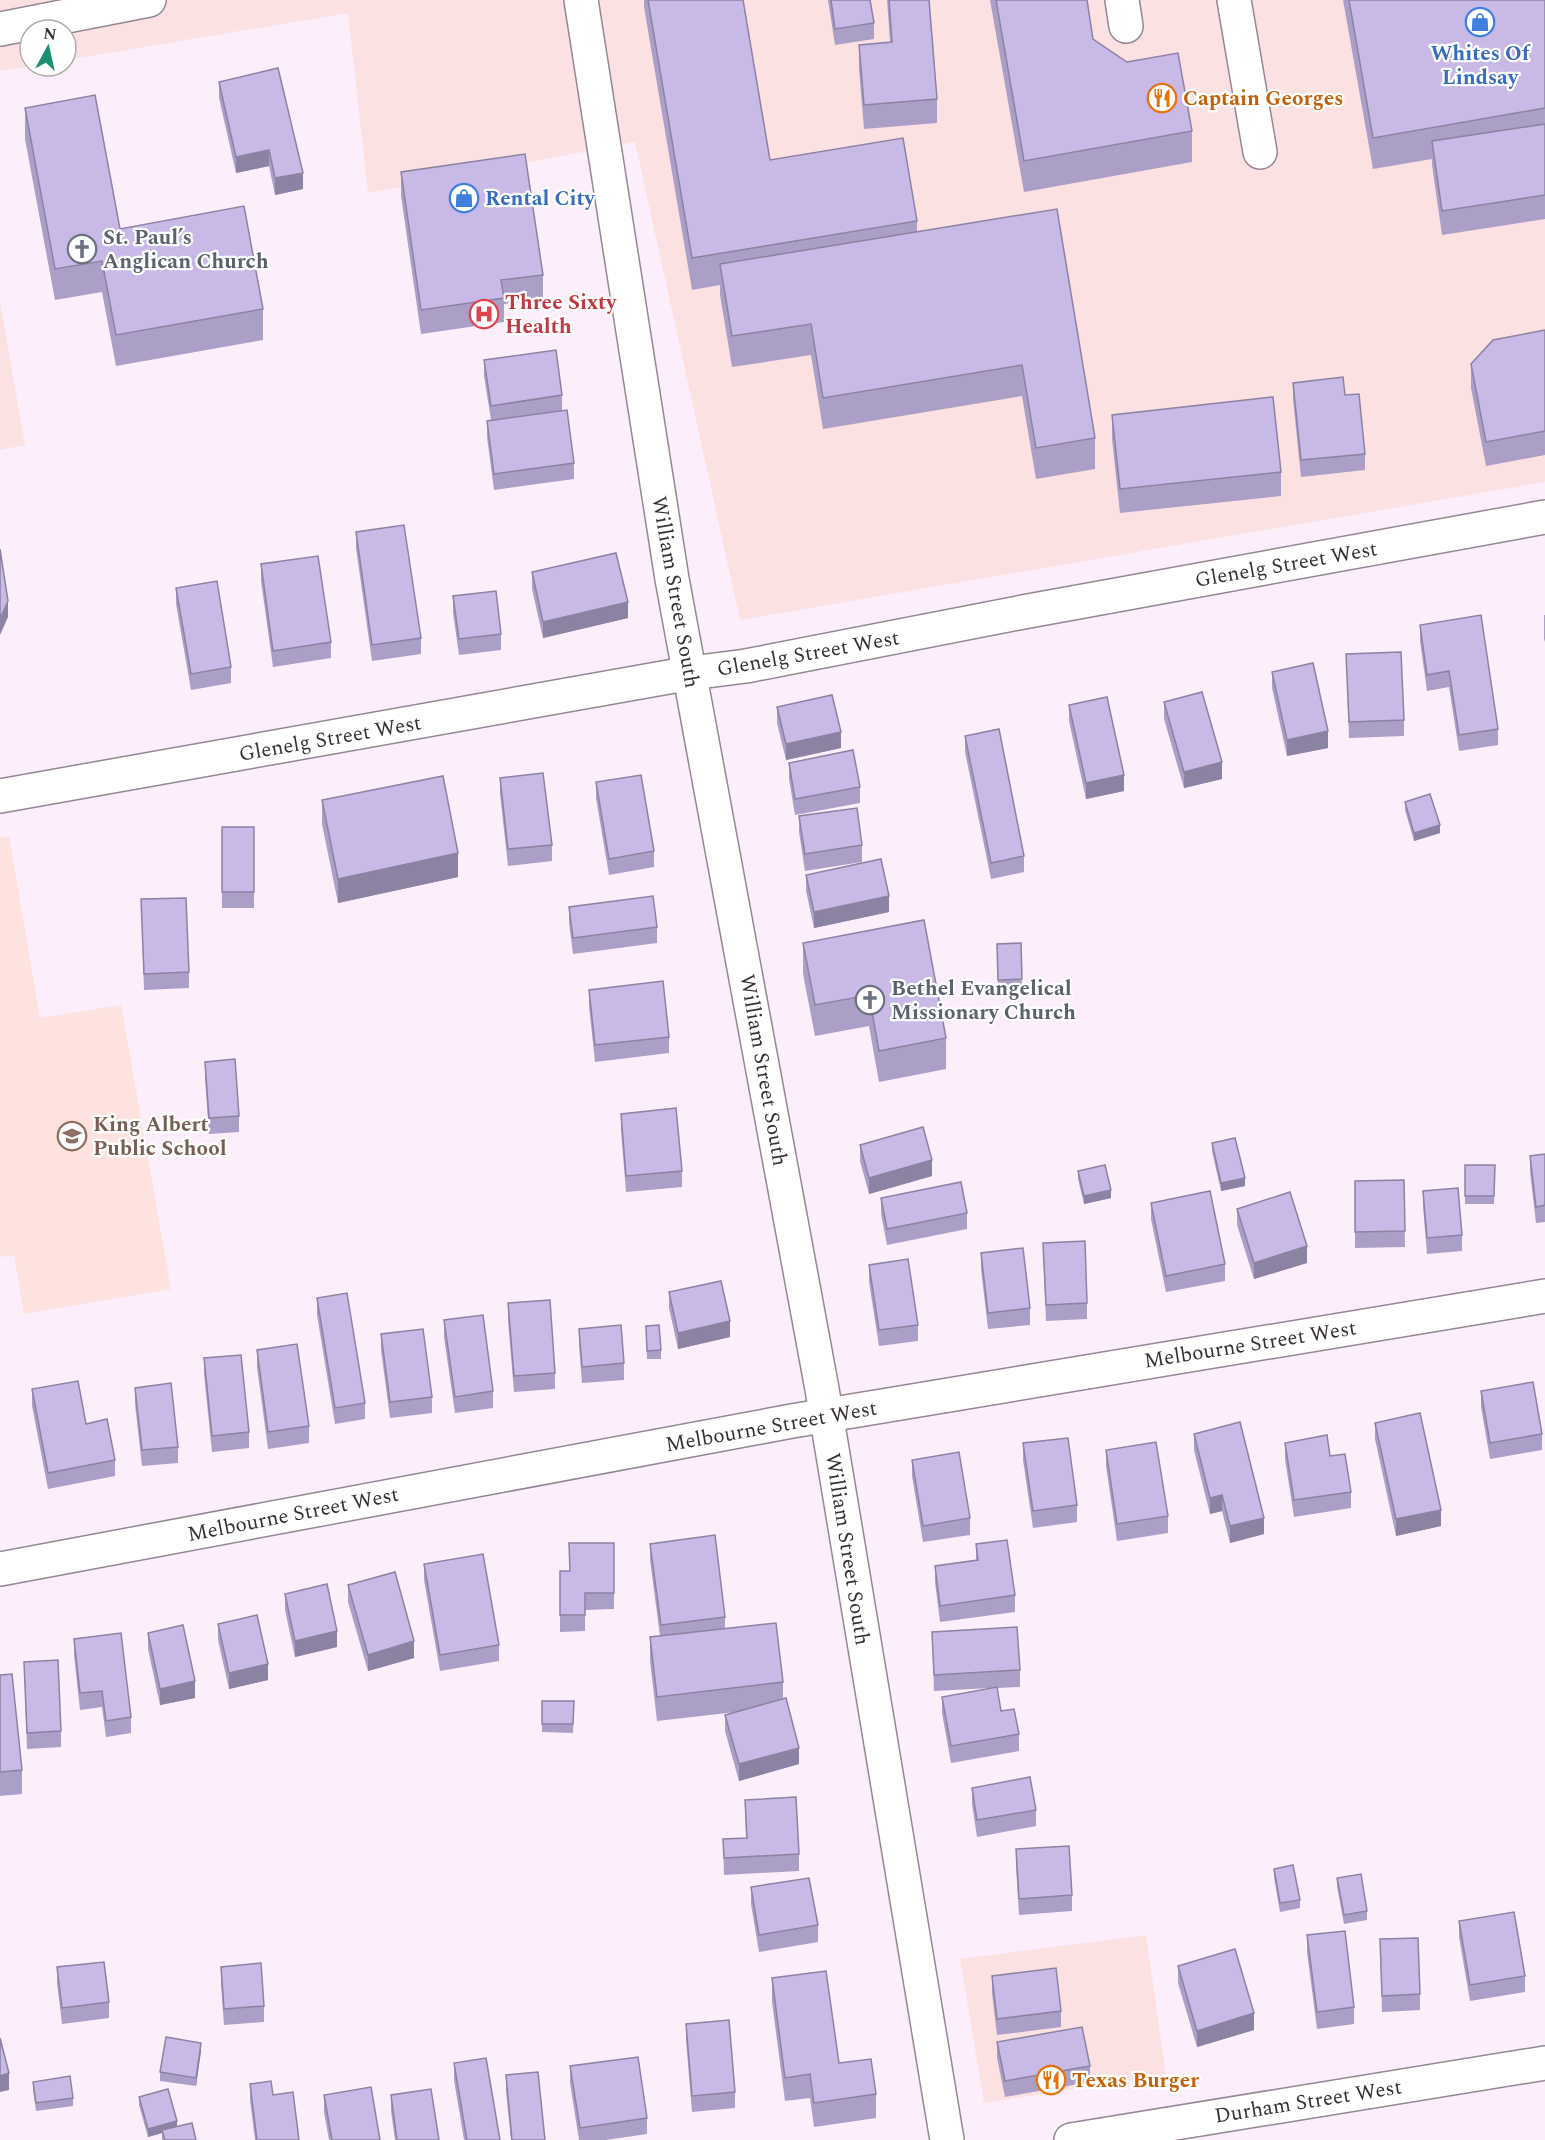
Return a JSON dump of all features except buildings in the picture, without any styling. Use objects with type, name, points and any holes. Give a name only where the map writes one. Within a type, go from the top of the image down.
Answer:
[{"type":"street","points":[[0,29],[85,6],[149,0]]},
{"type":"street","name":"William Street South","points":[[581,0],[672,579],[826,1415],[947,2140]]},
{"type":"street","points":[[1234,0],[1260,152]]},
{"type":"street","name":"Glenelg Street West","points":[[0,796],[691,673],[746,666],[1023,612],[1545,517]]},
{"type":"street","name":"Melbourne Street West","points":[[0,1569],[826,1415],[1545,1296]]},
{"type":"street","name":"Durham Street West","points":[[1071,2140],[1545,2063]]},
{"type":"shaded area","points":[[0,0],[1545,0],[1545,482],[740,620],[635,142],[368,193],[348,13],[78,58],[78,18],[18,18],[18,68],[0,71]]},
{"type":"shaded area","points":[[0,302],[25,445],[0,450]]},
{"type":"shaded area","name":"King Albert Public School","points":[[9,836],[40,1018],[121,1005],[171,1289],[24,1314],[14,1255],[0,1257],[0,838]]},
{"type":"shaded area","points":[[1146,1935],[1166,2075],[984,2103],[960,1959]]},
{"type":"place","name":"Whites Of Lindsay","points":[[1480,22]]},
{"type":"place","name":"Captain Georges","points":[[1162,98]]},
{"type":"place","name":"Rental City","points":[[464,198]]},
{"type":"place","name":"St. Paul’s Anglican Church","points":[[82,249]]},
{"type":"place","name":"Three Sixty Health","points":[[484,314]]},
{"type":"place","name":"Bethel Evangelical Missionary Church","points":[[870,1000]]},
{"type":"place","name":"King Albert Public School","points":[[72,1136]]},
{"type":"place","name":"Texas Burger","points":[[1051,2080]]}]
